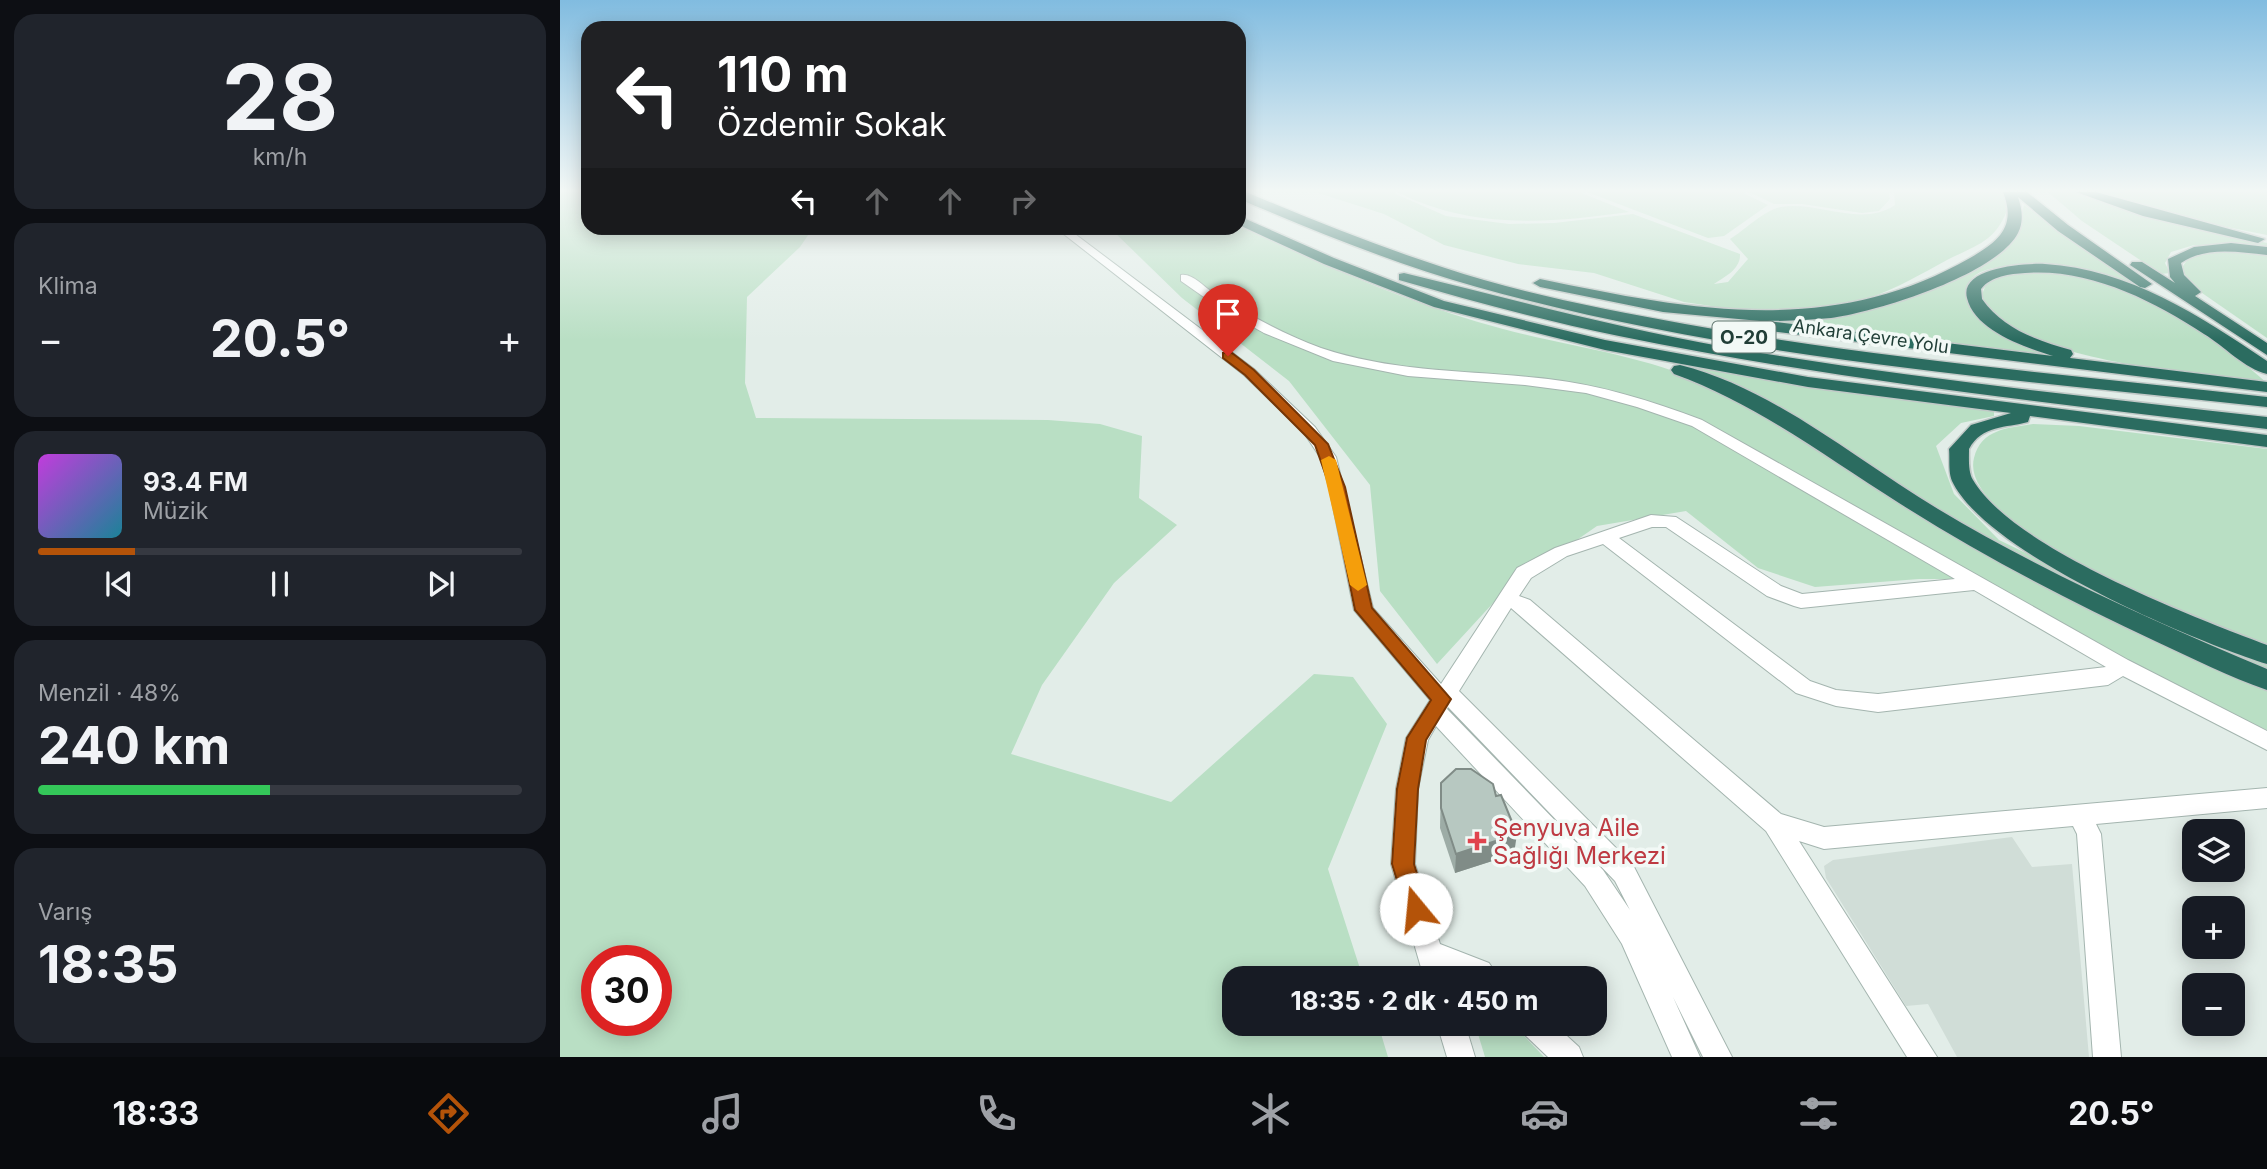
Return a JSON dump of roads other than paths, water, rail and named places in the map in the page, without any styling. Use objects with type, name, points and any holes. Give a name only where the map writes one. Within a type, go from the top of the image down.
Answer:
[{"type":"highway","points":[[1288,241],[1410,294],[1469,313],[1646,359],[1731,390],[1773,412],[1908,500],[2000,553],[2078,595],[2267,680]]},
{"type":"highway","name":"Ankara Çevre Yolu","points":[[1301,241],[1398,275],[1545,316],[1619,333],[1765,359],[1907,379],[2267,422]]},
{"type":"highway","name":"Ankara Çevre Yolu","points":[[1352,241],[1429,268],[1633,318],[1888,358],[2267,402]]},
{"type":"highway","points":[[1372,241],[1465,267],[1793,330],[2267,386]]},
{"type":"highway","points":[[1586,292],[1671,307],[1743,314],[1812,314],[1870,306],[1925,285],[2005,241]]},
{"type":"highway","points":[[2082,241],[2218,335]]},
{"type":"highway","points":[[2101,241],[2253,345]]},
{"type":"highway","points":[[2267,251],[2205,249],[2189,252],[2173,262],[2181,281],[2253,345],[2267,369]]},
{"type":"highway","points":[[2253,345],[2218,335],[2142,292],[2077,272],[2044,268],[2001,270],[1985,277],[1975,290],[1980,307],[1995,322],[2020,337],[2054,351],[2109,363],[2267,386]]},
{"type":"highway","points":[[1469,313],[1639,352],[1783,378],[2267,440]]},
{"type":"highway","points":[[2179,430],[2056,419],[2010,418],[1987,425],[1969,435],[1959,449],[1957,465],[1967,489],[1987,512],[2038,549],[2112,587],[2267,655]]},
{"type":"street","points":[[1078,241],[1250,372],[1310,430],[1325,450],[1337,487],[1364,610],[1594,878],[1631,935],[1686,1057]]},
{"type":"street","points":[[1185,278],[1225,308],[1323,352],[1362,364],[1415,372],[1550,383],[1649,404],[1697,423],[2121,666],[2267,741]]},
{"type":"street","points":[[1434,966],[1403,864],[1407,789],[1417,738],[1524,573],[1561,552],[1651,521],[1670,521],[1774,591],[1801,601],[1973,583]]},
{"type":"street","points":[[1605,537],[1803,687],[1836,698],[1878,704],[2108,677],[2121,666]]},
{"type":"street","points":[[1507,599],[1523,605],[1774,822],[1923,1057]]},
{"type":"street","points":[[1441,700],[1624,873],[1661,941],[1717,1057]]},
{"type":"street","points":[[1774,822],[1824,838],[2267,798]]},
{"type":"street","points":[[2080,815],[2089,834],[2107,1057]]},
{"type":"street","points":[[1430,953],[1464,966]]},
{"type":"street","points":[[1455,1036],[1461,1057]]},
{"type":"street","points":[[1547,1036],[1569,1057]]},
{"type":"place","name":"Şenyuva Aile Sağlığı Merkezi","points":[[1477,841]]}]
